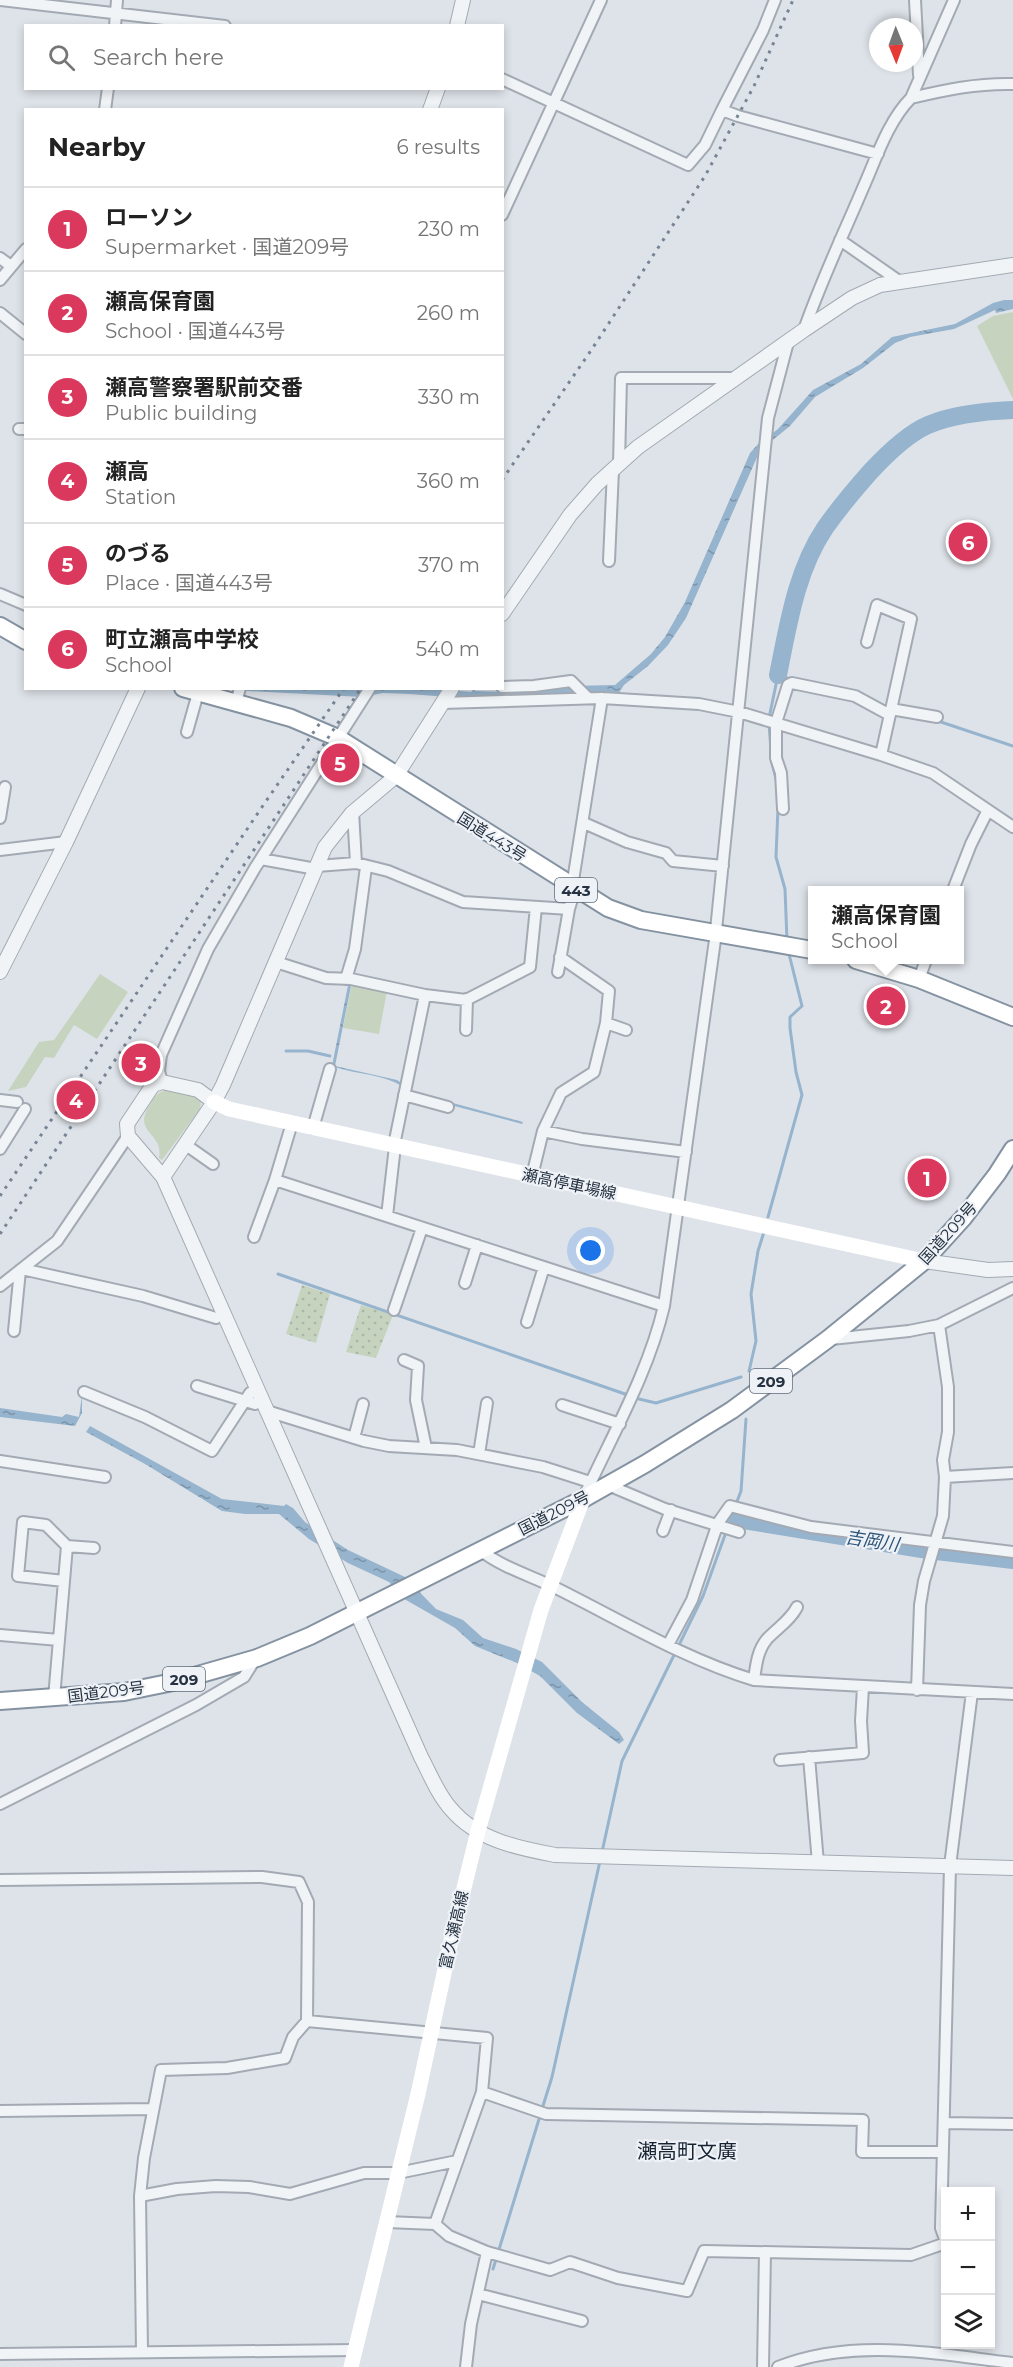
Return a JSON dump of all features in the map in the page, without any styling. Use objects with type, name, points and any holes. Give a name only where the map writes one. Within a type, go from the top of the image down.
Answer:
[{"type":"highway","points":[[0,626],[24,640]]},
{"type":"highway","name":"国道443号","points":[[190,691],[238,696],[338,738],[608,908],[640,920],[808,949]]},
{"type":"highway","points":[[868,964],[919,979],[1013,1017]]},
{"type":"highway","name":"国道209号","points":[[0,1701],[124,1692],[163,1684],[256,1658],[310,1636],[583,1499],[732,1410],[828,1339],[924,1262],[964,1217],[1013,1149]]},
{"type":"main road","name":"瀬高停車場線","points":[[214,1102],[229,1109],[313,1128],[924,1262]]},
{"type":"main road","name":"富久瀬高線","points":[[351,2367],[432,2033],[451,1941],[478,1831],[549,1585],[583,1499]]},
{"type":"street","points":[[0,0],[209,24]]},
{"type":"street","points":[[115,24],[117,0]]},
{"type":"street","points":[[457,24],[463,0]]},
{"type":"street","points":[[504,211],[601,0]]},
{"type":"street","points":[[504,80],[688,165],[705,145],[758,40],[775,0]]},
{"type":"street","points":[[915,0],[919,78]]},
{"type":"street","points":[[804,330],[816,296],[878,154],[901,108],[911,98],[954,0]]},
{"type":"street","points":[[911,98],[954,88],[1013,84]]},
{"type":"street","points":[[105,108],[108,90]]},
{"type":"street","points":[[431,108],[437,90]]},
{"type":"street","points":[[722,110],[878,154]]},
{"type":"street","points":[[840,240],[899,281]]},
{"type":"street","points":[[0,280],[24,251]]},
{"type":"street","points":[[0,258],[11,266]]},
{"type":"street","points":[[504,611],[570,515],[616,467],[638,447],[804,330],[852,298],[879,285],[1013,265]]},
{"type":"street","points":[[0,313],[24,332]]},
{"type":"street","points":[[583,1499],[620,1424],[656,1339],[664,1306],[723,866],[768,418],[789,342]]},
{"type":"street","points":[[609,561],[621,378],[736,378]]},
{"type":"street","points":[[0,594],[24,604]]},
{"type":"street","points":[[867,642],[877,605],[912,619],[881,755]]},
{"type":"street","points":[[504,687],[571,681],[588,698]]},
{"type":"street","points":[[783,809],[781,773],[776,758],[776,723],[788,685],[792,683],[855,696],[890,712],[937,717]]},
{"type":"street","points":[[0,972],[66,842],[137,690]]},
{"type":"street","points":[[162,1082],[159,1071],[161,1055],[208,950],[261,859],[369,690]]},
{"type":"street","points":[[163,1176],[214,1102],[325,847],[353,812],[396,776],[451,690]]},
{"type":"street","points":[[187,732],[190,691]]},
{"type":"street","points":[[558,972],[574,888],[602,698]]},
{"type":"street","points":[[442,703],[602,698],[699,704],[739,712],[933,773],[1013,827]]},
{"type":"street","points":[[0,818],[5,787]]},
{"type":"street","points":[[955,886],[971,843],[988,810]]},
{"type":"street","points":[[346,979],[356,949],[361,865],[353,812]]},
{"type":"street","points":[[584,823],[627,842],[666,853],[673,861],[723,866]]},
{"type":"street","points":[[0,850],[66,842]]},
{"type":"street","points":[[261,859],[316,867],[361,865],[388,871],[463,902],[569,909]]},
{"type":"street","points":[[276,962],[326,978],[346,979],[425,994],[467,999],[530,967],[536,907]]},
{"type":"street","points":[[532,1176],[543,1131],[561,1093],[594,1072],[606,1023],[609,991],[560,957]]},
{"type":"street","points":[[919,979],[925,964]]},
{"type":"street","points":[[387,1216],[394,1146],[425,994]]},
{"type":"street","points":[[466,1030],[467,999]]},
{"type":"street","points":[[606,1023],[626,1030]]},
{"type":"street","points":[[313,1128],[330,1068]]},
{"type":"street","points":[[0,1286],[57,1241],[128,1136],[128,1124],[153,1085],[162,1082],[198,1090],[214,1102]]},
{"type":"street","points":[[404,1095],[448,1107]]},
{"type":"street","points":[[0,1100],[21,1105],[0,1149]]},
{"type":"street","points":[[254,1237],[275,1180],[291,1123]]},
{"type":"street","points":[[543,1131],[582,1139],[686,1152]]},
{"type":"street","points":[[128,1136],[163,1176],[254,1402],[358,1612],[421,1757],[451,1809],[478,1831],[509,1846],[555,1855],[1013,1868]]},
{"type":"street","points":[[186,1145],[213,1164]]},
{"type":"street","points":[[275,1180],[664,1306]]},
{"type":"street","points":[[394,1310],[422,1228]]},
{"type":"street","points":[[465,1283],[477,1245]]},
{"type":"street","points":[[924,1262],[988,1270],[1013,1269]]},
{"type":"street","points":[[527,1322],[544,1267]]},
{"type":"street","points":[[21,1270],[143,1296],[216,1318]]},
{"type":"street","points":[[14,1331],[21,1270]]},
{"type":"street","points":[[828,1339],[909,1331],[939,1325],[1013,1288]]},
{"type":"street","points":[[917,1690],[920,1605],[924,1581],[943,1516],[945,1477],[943,1460],[948,1432],[948,1387],[939,1325]]},
{"type":"street","points":[[404,1360],[418,1366],[416,1400],[426,1448]]},
{"type":"street","points":[[197,1386],[254,1402],[354,1438],[389,1446],[456,1450],[543,1467],[591,1482]]},
{"type":"street","points":[[84,1392],[146,1417],[212,1450],[254,1402]]},
{"type":"street","points":[[478,1455],[488,1403]]},
{"type":"street","points":[[354,1438],[363,1404]]},
{"type":"street","points":[[562,1406],[620,1424]]},
{"type":"street","points":[[0,1461],[105,1477]]},
{"type":"street","points":[[945,1477],[1013,1473]]},
{"type":"street","points":[[608,1485],[670,1510],[718,1523],[739,1532]]},
{"type":"street","points":[[668,1645],[692,1600],[718,1523],[730,1506],[811,1527],[1013,1552]]},
{"type":"street","points":[[663,1531],[670,1510]]},
{"type":"street","points":[[64,1581],[18,1576],[23,1522],[46,1525],[67,1546],[94,1548]]},
{"type":"street","points":[[54,1698],[67,1546]]},
{"type":"street","points":[[480,1550],[491,1558],[668,1645],[724,1671],[754,1680],[1013,1694]]},
{"type":"street","points":[[754,1680],[757,1658],[766,1640],[792,1617],[797,1607]]},
{"type":"street","points":[[0,1635],[59,1640]]},
{"type":"street","points":[[0,1804],[196,1705],[244,1677],[256,1658]]},
{"type":"street","points":[[780,1760],[863,1753],[861,1721],[863,1687]]},
{"type":"street","points":[[944,2241],[940,2228],[950,1866],[972,1692]]},
{"type":"street","points":[[809,1758],[818,1863]]},
{"type":"street","points":[[0,1880],[262,1877],[299,1882],[308,1902],[307,2021],[293,2037],[285,2058],[227,2068],[162,2070],[152,2109],[140,2196],[142,2352]]},
{"type":"street","points":[[307,2021],[487,2038],[482,2092],[435,2224]]},
{"type":"street","points":[[482,2092],[546,2114],[863,2120],[862,2152],[942,2152]]},
{"type":"street","points":[[0,2111],[152,2109]]},
{"type":"street","points":[[944,2123],[1013,2124]]},
{"type":"street","points":[[140,2196],[177,2189],[216,2186],[249,2187],[290,2194],[364,2173],[398,2172],[457,2161]]},
{"type":"street","points":[[387,2222],[435,2224],[449,2236],[487,2252],[550,2270],[570,2262],[618,2278],[687,2291],[704,2252],[911,2254],[941,2244]]},
{"type":"street","points":[[466,2367],[471,2324],[487,2252]]},
{"type":"street","points":[[763,2367],[765,2252]]},
{"type":"street","points":[[478,2294],[582,2321]]},
{"type":"street","points":[[778,2367],[819,2355],[877,2349],[908,2350],[1013,2363]]},
{"type":"street","points":[[0,2354],[355,2350]]},
{"type":"green space","points":[[1013,312],[1013,399],[977,326],[993,316]]},
{"type":"green space","points":[[100,974],[128,992],[97,1039],[74,1025],[54,1058],[45,1057],[26,1087],[8,1091],[39,1042],[54,1040]]},
{"type":"green space","points":[[352,983],[387,991],[379,1034],[343,1028]]},
{"type":"green space","points":[[165,1090],[194,1095],[201,1103],[200,1109],[162,1160],[159,1158],[157,1142],[144,1121],[154,1098]]},
{"type":"green space","points":[[302,1285],[330,1294],[316,1343],[286,1334]]},
{"type":"green space","points":[[361,1305],[393,1315],[376,1358],[346,1352]]},
{"type":"water","points":[[1013,300],[1013,309],[996,313],[995,310],[954,329],[910,337],[895,343],[863,368],[815,397],[790,426],[763,448],[686,618],[668,645],[648,666],[624,685],[619,693],[462,698],[383,693],[362,697],[241,690],[510,692],[567,688],[568,686],[615,685],[651,654],[665,637],[685,602],[750,453],[759,443],[778,429],[813,390],[861,364],[892,337],[955,324],[993,303]]},
{"type":"water","points":[[363,910],[366,911],[335,1066],[397,1080],[416,1093],[523,1122],[522,1124],[413,1095],[405,1088],[385,1079],[332,1066]]},
{"type":"water","points":[[82,1395],[82,1413],[75,1426],[0,1417],[0,1408],[62,1417],[66,1414],[79,1417]]},
{"type":"water","points":[[90,1426],[222,1499],[284,1506],[286,1504],[293,1508],[305,1522],[348,1550],[405,1577],[436,1609],[463,1620],[483,1638],[516,1649],[542,1662],[582,1702],[619,1732],[624,1740],[619,1744],[577,1713],[540,1676],[517,1663],[475,1646],[455,1628],[406,1600],[389,1582],[348,1563],[309,1539],[279,1514],[222,1511],[145,1464],[86,1432]]},
{"type":"waterway","points":[[778,675],[794,599],[807,562],[825,528],[871,471],[905,439],[928,425],[970,414],[1013,410]]},
{"type":"waterway","points":[[769,718],[778,675],[790,679]]},
{"type":"waterway","points":[[938,721],[1013,746]]},
{"type":"waterway","points":[[769,724],[772,763],[777,783]]},
{"type":"waterway","points":[[778,807],[776,857],[785,889],[787,941]]},
{"type":"waterway","points":[[768,1217],[802,1095],[796,1072],[790,1028],[790,1017],[802,1006],[788,950]]},
{"type":"waterway","points":[[286,1051],[308,1051],[330,1056]]},
{"type":"waterway","points":[[749,1371],[756,1341],[751,1294],[758,1251],[764,1232]]},
{"type":"waterway","points":[[278,1274],[625,1394]]},
{"type":"waterway","points":[[639,1399],[656,1403],[741,1377]]},
{"type":"waterway","points":[[736,1504],[741,1491],[746,1419]]},
{"type":"waterway","points":[[602,1852],[622,1761],[703,1596],[734,1510]]},
{"type":"waterway","name":"吉岡川","points":[[731,1518],[928,1550],[1013,1560]]},
{"type":"waterway","points":[[542,2109],[552,2077],[600,1861]]},
{"type":"waterway","points":[[493,2269],[540,2116]]},
{"type":"railway","points":[[504,477],[592,349],[705,176],[754,86],[793,0]]},
{"type":"railway","points":[[0,1196],[343,690]]},
{"type":"railway","points":[[0,1234],[360,690]]},
{"type":"place","name":"町立瀬高中学校","points":[[968,542]]},
{"type":"place","name":"のづる","points":[[340,763]]},
{"type":"place","name":"瀬高保育園","points":[[886,1006]]},
{"type":"place","name":"瀬高警察署駅前交番","points":[[141,1063]]},
{"type":"place","name":"瀬高","points":[[76,1100]]},
{"type":"place","name":"ローソン","points":[[927,1178]]},
{"type":"district","name":"瀬高町文廣","points":[[687,2151]]}]
